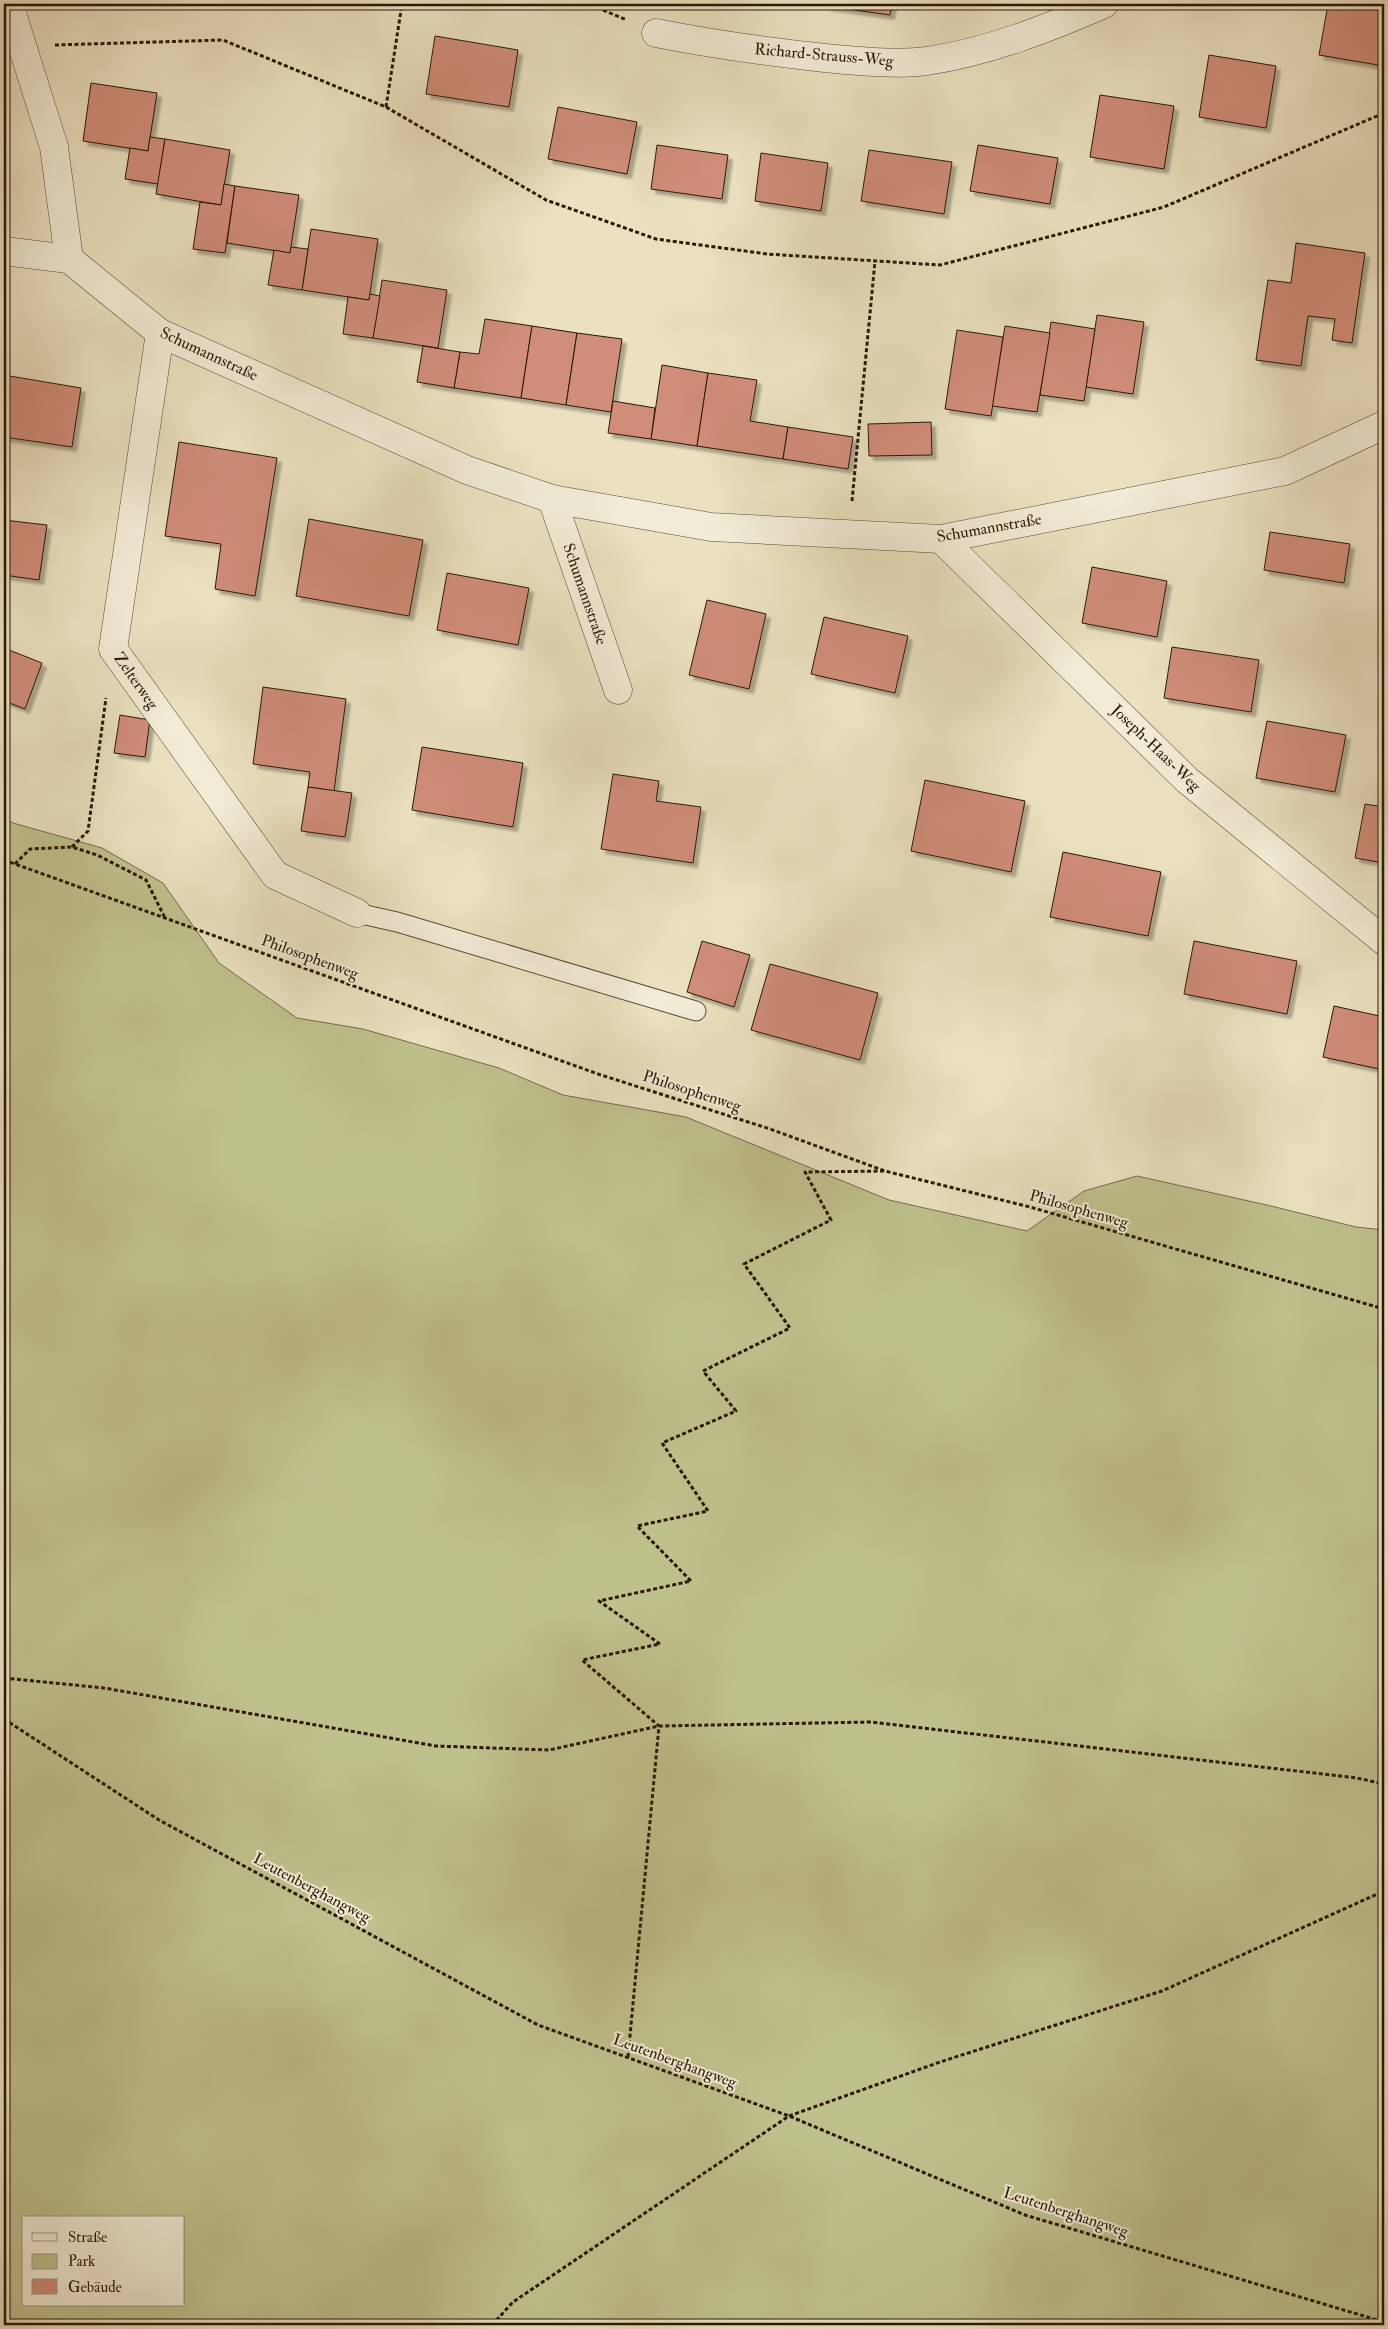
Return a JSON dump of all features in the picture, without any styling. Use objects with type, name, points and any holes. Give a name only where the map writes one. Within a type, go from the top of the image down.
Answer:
[{"type":"street","points":[[4,251],[69,259],[54,147],[9,4]]},
{"type":"street","name":"Richard-Strauss-Weg","points":[[656,33],[707,43],[803,56],[864,61],[927,61],[988,46],[1066,20],[1104,4]]},
{"type":"street","name":"Schumannstraße","points":[[69,259],[160,333],[467,470],[552,499],[711,527],[941,539],[1286,471],[1384,425]]},
{"type":"street","name":"Zelterweg","points":[[160,333],[113,649],[275,875],[357,913]]},
{"type":"street","name":"Schumannstraße","points":[[552,499],[618,690]]},
{"type":"street","name":"Joseph-Haas-Weg","points":[[941,539],[1187,780],[1384,941]]},
{"type":"lane","points":[[357,913],[397,922],[696,1011]]},
{"type":"path","points":[[386,107],[402,4]]},
{"type":"path","points":[[578,4],[593,6],[656,33]]},
{"type":"path","points":[[22,46],[223,40],[386,107],[546,200],[656,239],[767,254],[940,265],[1164,207],[1384,113]]},
{"type":"path","points":[[849,534],[875,261]]},
{"type":"path","points":[[72,847],[88,831],[106,698]]},
{"type":"path","points":[[15,864],[30,849],[72,847],[97,855],[146,880],[165,918]]},
{"type":"path","name":"Philosophenweg","points":[[4,860],[598,1074],[770,1129],[886,1171],[1030,1207],[1384,1309]]},
{"type":"path","points":[[660,1726],[582,1660],[660,1644],[600,1601],[691,1581],[637,1526],[708,1511],[662,1443],[736,1411],[703,1371],[790,1328],[744,1264],[831,1220],[805,1172],[886,1171]]},
{"type":"path","points":[[4,1678],[104,1688],[436,1746],[549,1750],[660,1726],[871,1722],[1347,1777],[1384,1784]]},
{"type":"path","name":"Leutenberghangweg","points":[[4,1719],[176,1829],[538,2025],[789,2116],[1026,2216],[1384,2322]]},
{"type":"path","points":[[628,2057],[660,1726]]},
{"type":"path","points":[[492,2325],[513,2302],[789,2116],[940,2062],[1162,1991],[1384,1891]]},
{"type":"green space","points":[[4,816],[13,823],[102,848],[163,883],[219,963],[297,1018],[363,1029],[499,1068],[563,1095],[686,1117],[889,1200],[1027,1231],[1084,1191],[1137,1176],[1356,1227],[1384,1230],[1384,2325],[4,2325]]},
{"type":"building","points":[[826,4],[892,4],[890,15],[826,6]]},
{"type":"building","points":[[1328,4],[1349,4],[1384,10],[1384,66],[1319,55]]},
{"type":"building","points":[[435,36],[518,50],[509,107],[426,94]]},
{"type":"building","points":[[1209,55],[1276,66],[1266,128],[1199,117]]},
{"type":"building","points":[[91,83],[157,93],[148,151],[83,141]]},
{"type":"building","points":[[1100,95],[1174,106],[1164,169],[1090,157]]},
{"type":"building","points":[[558,107],[637,122],[627,174],[548,159]]},
{"type":"building","points":[[150,137],[165,139],[158,184],[125,179],[130,148],[148,151]]},
{"type":"building","points":[[165,139],[230,150],[221,205],[156,194]]},
{"type":"building","points":[[657,145],[728,155],[722,199],[651,189]]},
{"type":"building","points":[[978,145],[1058,158],[1050,204],[970,191]]},
{"type":"building","points":[[869,150],[952,162],[944,214],[861,201]]},
{"type":"building","points":[[761,153],[828,163],[821,211],[755,201]]},
{"type":"building","points":[[224,184],[235,186],[225,253],[193,249],[200,202],[221,205]]},
{"type":"building","points":[[235,186],[299,195],[290,253],[227,243]]},
{"type":"building","points":[[311,229],[378,239],[369,300],[302,290]]},
{"type":"building","points":[[1296,243],[1365,253],[1352,343],[1332,340],[1335,319],[1308,316],[1301,366],[1256,360],[1268,280],[1291,283]]},
{"type":"building","points":[[291,247],[308,249],[302,290],[268,285],[274,250],[290,253]]},
{"type":"building","points":[[382,280],[447,290],[438,348],[373,338]]},
{"type":"building","points":[[370,294],[380,296],[373,338],[343,334],[348,297],[369,300]]},
{"type":"building","points":[[1097,315],[1144,322],[1133,394],[1086,387]]},
{"type":"building","points":[[485,319],[532,326],[521,398],[454,388],[460,352],[479,354]]},
{"type":"building","points":[[1051,322],[1095,329],[1084,401],[1040,395]]},
{"type":"building","points":[[532,326],[577,333],[566,405],[521,398]]},
{"type":"building","points":[[1005,326],[1050,333],[1037,412],[992,406]]},
{"type":"building","points":[[957,330],[1003,337],[991,416],[945,409]]},
{"type":"building","points":[[577,333],[622,339],[611,412],[566,405]]},
{"type":"building","points":[[423,346],[460,352],[454,388],[417,382]]},
{"type":"building","points":[[662,365],[708,373],[697,446],[651,439]]},
{"type":"building","points":[[708,373],[757,380],[750,421],[788,427],[783,459],[697,446]]},
{"type":"building","points":[[4,375],[81,388],[72,447],[4,437]]},
{"type":"building","points":[[613,401],[655,408],[651,439],[608,433]]},
{"type":"building","points":[[931,422],[932,455],[869,456],[868,424]]},
{"type":"building","points":[[788,427],[853,437],[848,469],[783,459]]},
{"type":"building","points":[[179,442],[277,458],[255,596],[215,589],[221,544],[165,536]]},
{"type":"building","points":[[309,519],[423,540],[409,616],[296,596]]},
{"type":"building","points":[[4,520],[47,525],[39,580],[4,575]]},
{"type":"building","points":[[1270,532],[1350,544],[1344,583],[1264,570]]},
{"type":"building","points":[[1092,567],[1167,581],[1157,637],[1082,623]]},
{"type":"building","points":[[447,573],[529,588],[518,645],[437,630]]},
{"type":"building","points":[[707,600],[766,614],[749,689],[689,675]]},
{"type":"building","points":[[824,617],[908,636],[895,693],[811,674]]},
{"type":"building","points":[[1172,647],[1259,660],[1251,712],[1164,698]]},
{"type":"building","points":[[4,648],[42,663],[25,709],[4,701]]},
{"type":"building","points":[[263,687],[346,699],[334,791],[308,787],[310,772],[253,764]]},
{"type":"building","points":[[120,715],[150,720],[145,757],[114,753]]},
{"type":"building","points":[[1267,721],[1346,735],[1335,792],[1256,778]]},
{"type":"building","points":[[422,747],[523,763],[513,827],[412,810]]},
{"type":"building","points":[[613,774],[659,781],[656,801],[701,807],[693,863],[601,849]]},
{"type":"building","points":[[925,780],[1025,801],[1011,872],[911,851]]},
{"type":"building","points":[[308,787],[352,793],[345,837],[301,831]]},
{"type":"building","points":[[1365,804],[1384,807],[1384,863],[1355,858]]},
{"type":"building","points":[[1063,852],[1161,872],[1148,936],[1050,917]]},
{"type":"building","points":[[702,941],[750,955],[734,1007],[687,992]]},
{"type":"building","points":[[1194,941],[1297,961],[1287,1014],[1184,994]]},
{"type":"building","points":[[770,964],[878,993],[860,1060],[751,1030]]},
{"type":"building","points":[[1334,1006],[1384,1017],[1384,1070],[1323,1057]]}]
